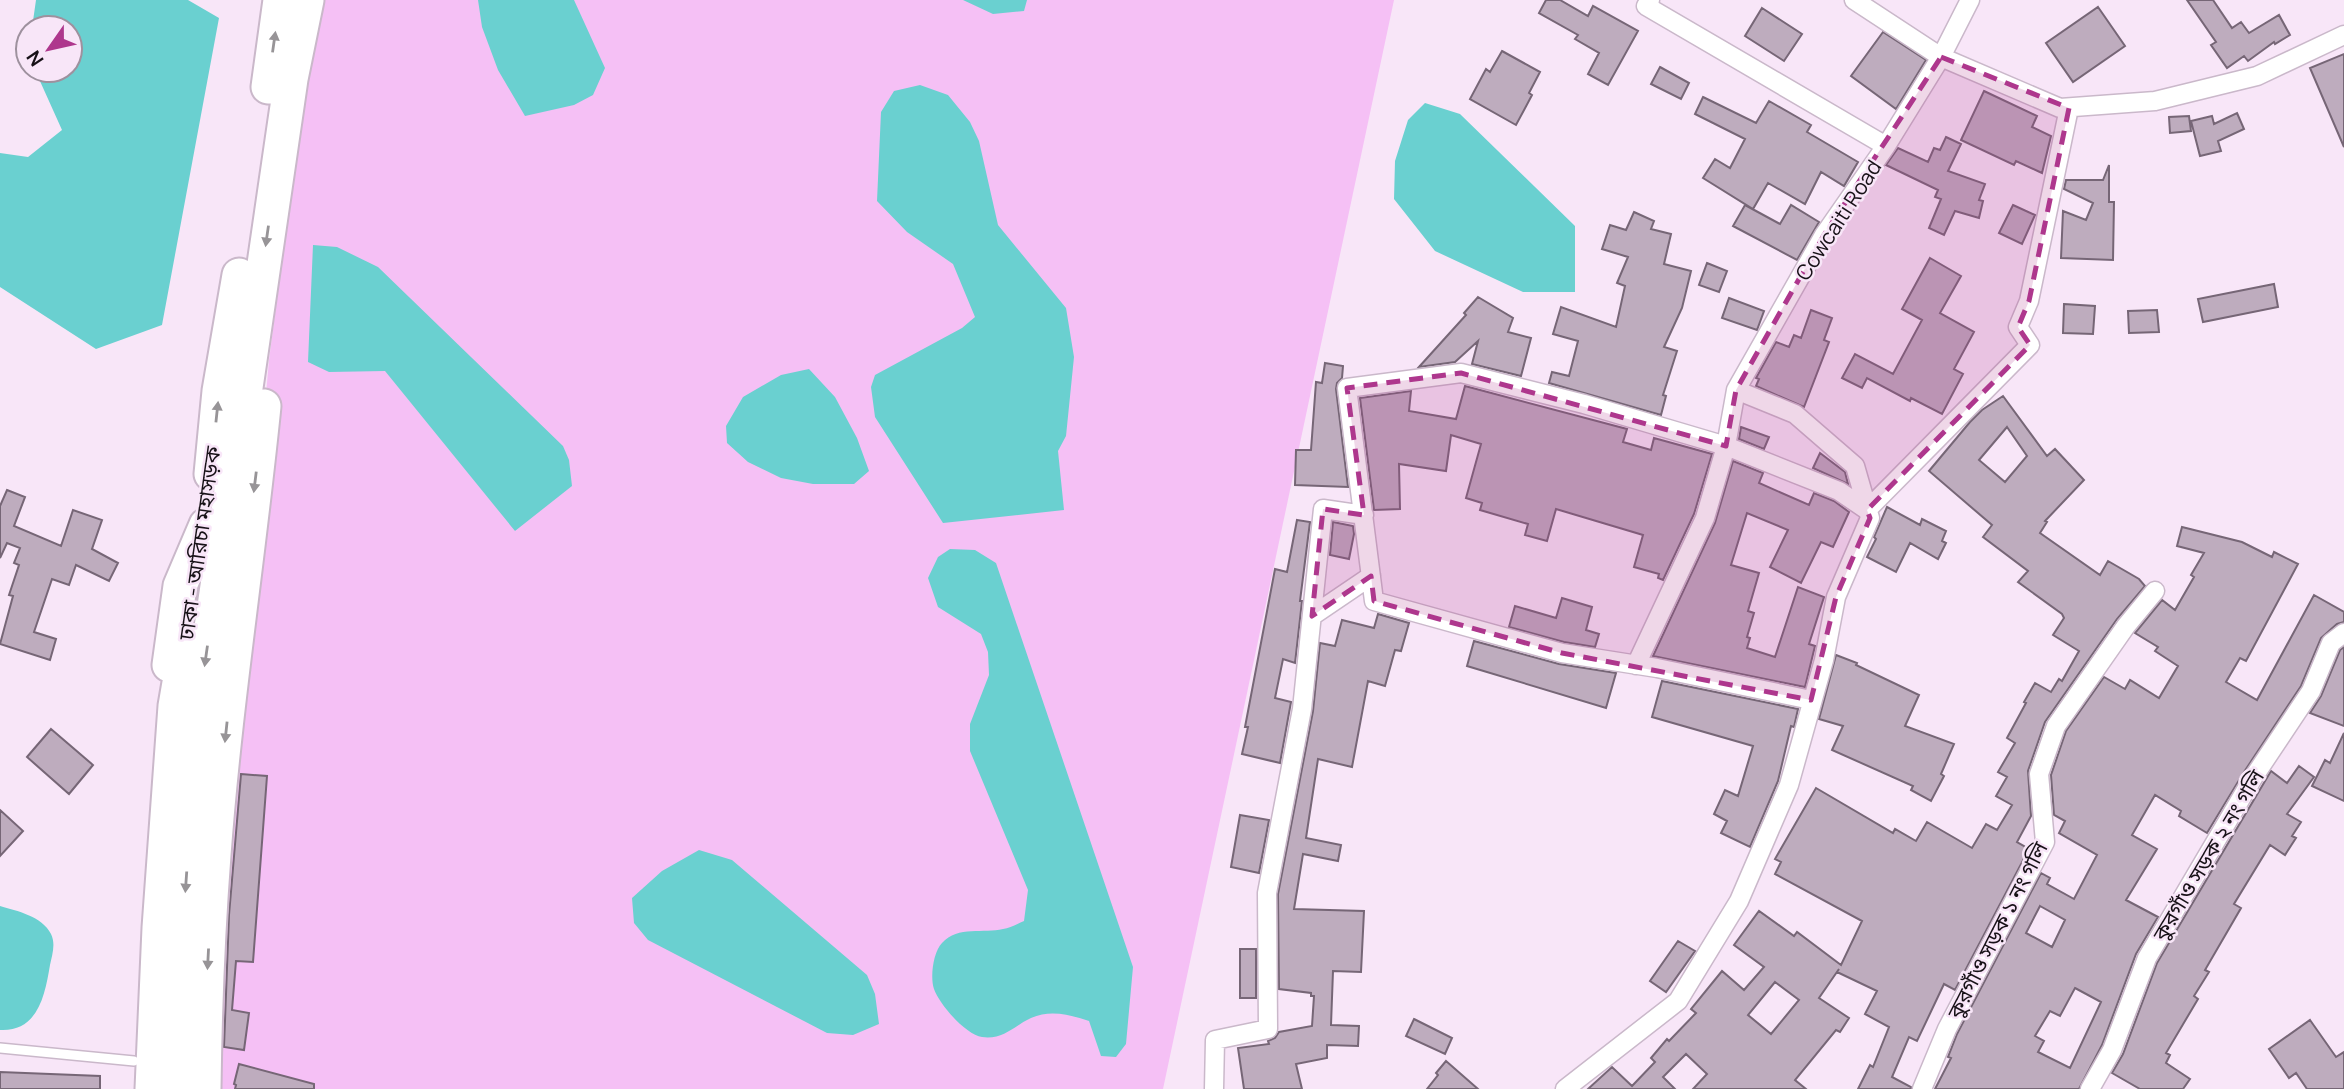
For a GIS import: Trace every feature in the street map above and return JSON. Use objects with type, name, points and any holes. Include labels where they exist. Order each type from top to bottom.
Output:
[{"type":"highway","name":"ঢাকা - আরিচা মহাসড়ক","points":[[152,1089],[159,928],[175,706],[206,525],[219,391],[264,120],[280,0]]},
{"type":"highway","points":[[178,1089],[183,922],[201,695],[291,79],[307,0]]},
{"type":"highway","points":[[204,1089],[205,1010],[214,855],[269,360],[268,333],[259,293]]},
{"type":"highway","points":[[134,1075],[144,877],[166,683],[180,586],[206,525]]},
{"type":"street","name":"Cowcaiti Road","points":[[1636,665],[1705,518],[1726,446],[1736,390],[1824,235],[1886,146],[1646,6],[1650,0]]},
{"type":"street","points":[[1854,0],[1941,57],[2060,108],[2154,101],[2257,76],[2344,36]]},
{"type":"street","points":[[1886,146],[1941,57],[1970,0]]},
{"type":"street","points":[[1867,510],[2031,345],[2018,327],[2029,301],[2069,108]]},
{"type":"street","points":[[1811,700],[1562,653],[1374,601],[1347,388],[1461,373],[1584,404],[1726,446],[1839,491],[1867,510]]},
{"type":"street","points":[[1564,1089],[1678,1001],[1739,901],[1789,785],[1824,660],[1836,597],[1870,518],[1855,466],[1795,414],[1736,390]]},
{"type":"street","points":[[1214,1089],[1215,1040],[1268,1029],[1267,892],[1302,709],[1323,509],[1364,515]]},
{"type":"street","points":[[1312,616],[1371,576]]},
{"type":"street","name":"কুরগাঁও সড়ক ১ নং গলি","points":[[1922,1089],[1947,1029],[2045,842],[2039,774],[2056,726],[2126,626],[2155,591]]},
{"type":"street","name":"কুরগাঁও সড়ক ২ নং গলি","points":[[2090,1089],[2112,1050],[2147,958],[2253,778],[2311,691],[2331,643],[2344,632]]},
{"type":"lane","points":[[0,1048],[134,1075]]},
{"type":"highlighted area","points":[[1941,57],[2069,108],[2029,301],[2018,327],[2030,345],[1867,510],[1870,518],[1836,597],[1811,700],[1562,653],[1374,601],[1371,576],[1312,616],[1323,509],[1364,515],[1347,388],[1461,373],[1726,446],[1736,390],[1824,235]]},
{"type":"shaded area","points":[[36,0],[188,0],[219,18],[162,325],[96,349],[0,287],[0,153],[28,157],[62,130],[41,84],[84,84],[84,14],[34,14]]},
{"type":"shaded area","points":[[316,0],[1394,0],[1163,1089],[206,1089],[269,360]]},
{"type":"shaded area","points":[[478,0],[574,0],[605,68],[593,95],[574,105],[525,116],[498,70],[482,27]]},
{"type":"shaded area","points":[[963,0],[1027,0],[1024,11],[993,14]]},
{"type":"shaded area","points":[[920,85],[948,95],[970,122],[979,141],[998,225],[1066,308],[1074,357],[1066,436],[1058,451],[1064,510],[943,523],[875,417],[871,387],[875,375],[962,328],[975,317],[953,264],[907,232],[877,201],[881,112],[894,91]]},
{"type":"shaded area","points":[[1425,103],[1460,114],[1575,226],[1575,292],[1523,292],[1435,251],[1394,199],[1395,161],[1408,120]]},
{"type":"shaded area","points":[[313,245],[337,247],[378,267],[563,446],[569,460],[572,486],[515,531],[385,371],[329,372],[308,362]]},
{"type":"shaded area","points":[[809,369],[835,397],[857,438],[869,471],[854,484],[813,484],[781,478],[748,462],[727,443],[726,426],[743,397],[781,375]]},
{"type":"shaded area","points":[[950,549],[975,550],[996,563],[1133,967],[1126,1044],[1116,1057],[1101,1056],[1089,1021],[1060,1014],[1038,1015],[997,1036],[976,1035],[954,1018],[941,1003],[934,989],[933,965],[936,952],[942,943],[948,937],[963,932],[1003,929],[1024,921],[1028,890],[970,751],[970,724],[989,675],[988,652],[981,634],[938,607],[928,578],[938,557]]},
{"type":"shaded area","points":[[699,850],[732,860],[867,975],[875,994],[879,1024],[853,1035],[827,1033],[648,940],[634,923],[632,898],[662,871]]},
{"type":"shaded area","points":[[0,906],[28,915],[42,923],[51,934],[53,953],[37,1010],[23,1025],[0,1030]]},
{"type":"building","points":[[1546,0],[1560,0],[1588,16],[1593,6],[1638,31],[1608,85],[1588,74],[1599,53],[1575,39],[1578,35],[1539,13]]},
{"type":"building","points":[[2187,0],[2213,0],[2232,28],[2241,22],[2249,33],[2279,15],[2290,35],[2275,44],[2274,42],[2248,61],[2244,56],[2227,68],[2211,45],[2216,42]]},
{"type":"building","points":[[2098,7],[2125,46],[2073,82],[2046,43]]},
{"type":"building","points":[[1762,8],[1802,34],[1784,61],[1745,36]]},
{"type":"building","points":[[1883,32],[1926,60],[1896,109],[1851,76]]},
{"type":"building","points":[[1502,51],[1540,72],[1529,93],[1532,95],[1516,125],[1470,99],[1486,69],[1490,72]]},
{"type":"building","points":[[2344,54],[2344,147],[2310,68]]},
{"type":"building","points":[[1660,67],[1689,83],[1681,99],[1651,84]]},
{"type":"building","points":[[1984,91],[2037,116],[2032,127],[2051,136],[2042,173],[2016,161],[2014,165],[1961,140]]},
{"type":"building","points":[[1703,97],[1756,123],[1769,101],[1811,125],[1807,132],[1858,162],[1844,186],[1821,172],[1805,204],[1768,183],[1753,209],[1703,178],[1715,159],[1730,168],[1745,139],[1695,114]]},
{"type":"building","points":[[2237,113],[2244,129],[2218,141],[2221,151],[2200,156],[2191,121],[2212,116],[2214,124]]},
{"type":"building","points":[[2189,116],[2191,131],[2170,133],[2169,117]]},
{"type":"building","points":[[1946,137],[1961,144],[1948,171],[1985,184],[1979,200],[1983,201],[1979,218],[1955,211],[1944,235],[1929,228],[1941,199],[1935,197],[1938,190],[1886,165],[1898,148],[1928,162],[1934,148],[1940,150]]},
{"type":"building","points":[[2109,165],[2109,202],[2114,202],[2113,260],[2061,258],[2063,211],[2086,220],[2093,203],[2064,189],[2066,180],[2103,180]]},
{"type":"building","points":[[1745,205],[1780,224],[1791,205],[1819,222],[1797,260],[1733,226]]},
{"type":"building","points":[[2013,205],[2035,215],[2022,244],[1999,233]]},
{"type":"building","points":[[1634,212],[1654,221],[1651,229],[1671,234],[1664,264],[1691,271],[1682,308],[1664,347],[1677,351],[1663,395],[1666,396],[1661,415],[1549,383],[1552,372],[1569,376],[1578,341],[1553,334],[1561,307],[1616,327],[1625,286],[1617,283],[1628,257],[1602,249],[1610,225],[1626,230]]},
{"type":"building","points":[[1930,258],[1961,276],[1940,313],[1974,332],[1954,369],[1963,374],[1942,414],[1911,398],[1910,401],[1867,378],[1862,388],[1842,378],[1855,354],[1893,374],[1922,320],[1902,309]]},
{"type":"building","points":[[1707,263],[1727,271],[1719,292],[1699,285]]},
{"type":"building","points":[[2274,284],[2278,307],[2203,322],[2198,299]]},
{"type":"building","points":[[1478,297],[1513,318],[1508,332],[1531,338],[1521,376],[1472,364],[1478,341],[1455,362],[1419,367],[1466,315],[1464,313]]},
{"type":"building","points":[[1729,298],[1764,311],[1757,330],[1722,318]]},
{"type":"building","points":[[2064,304],[2095,306],[2093,334],[2063,333]]},
{"type":"building","points":[[1811,310],[1832,318],[1824,340],[1829,342],[1804,407],[1756,386],[1759,379],[1756,378],[1776,342],[1789,347],[1794,335],[1801,338]]},
{"type":"building","points":[[2157,310],[2159,332],[2129,333],[2128,311]]},
{"type":"building","points":[[1325,363],[1343,366],[1342,378],[1336,389],[1348,487],[1295,485],[1296,450],[1311,450],[1316,382],[1322,383]]},
{"type":"building","points":[[1465,386],[1627,429],[1623,442],[1651,450],[1654,438],[1712,454],[1694,514],[1663,580],[1658,578],[1659,574],[1634,567],[1643,535],[1556,509],[1547,541],[1525,535],[1528,524],[1480,510],[1482,503],[1466,498],[1481,444],[1451,435],[1446,471],[1399,464],[1400,509],[1374,510],[1360,398],[1411,391],[1409,411],[1456,419]]},
{"type":"building","points":[[2003,396],[2047,456],[2055,449],[2084,480],[2045,521],[2047,522],[2040,533],[2100,575],[2108,561],[2139,579],[2145,586],[2117,619],[2045,722],[2028,771],[2031,816],[2017,842],[2029,849],[1955,990],[1944,984],[1917,1041],[1909,1037],[1892,1077],[1911,1089],[1858,1089],[1870,1065],[1873,1067],[1889,1027],[1865,1014],[1877,991],[1837,972],[1839,969],[1819,998],[1849,1018],[1840,1032],[1836,1030],[1795,1080],[1806,1089],[1693,1089],[1707,1074],[1686,1054],[1663,1077],[1675,1089],[1588,1089],[1612,1067],[1632,1086],[1655,1062],[1651,1058],[1667,1039],[1669,1041],[1696,1013],[1691,1009],[1722,971],[1744,990],[1764,967],[1734,945],[1759,911],[1794,936],[1797,932],[1841,965],[1862,921],[1775,874],[1781,862],[1775,859],[1816,788],[1893,833],[1895,829],[1916,841],[1927,822],[1972,848],[1986,824],[1997,830],[2012,805],[1996,796],[2007,777],[1998,772],[2015,743],[2007,738],[2035,683],[2051,692],[2059,679],[2062,681],[2079,651],[2053,635],[2064,618],[2062,614],[2018,582],[2028,571],[1983,537],[1992,525],[1929,471],[1982,410]],"holes":[[[2007,427],[2027,456],[2005,482],[1979,460]],[[1775,982],[1799,1000],[1771,1034],[1748,1015]]]},
{"type":"building","points":[[1741,427],[1769,437],[1764,449],[1739,439]]},
{"type":"building","points":[[1820,453],[1845,472],[1848,484],[1813,468]]},
{"type":"building","points":[[1733,461],[1763,473],[1759,483],[1809,505],[1814,493],[1834,501],[1849,512],[1833,547],[1821,542],[1801,583],[1770,567],[1788,530],[1747,513],[1731,565],[1759,573],[1748,611],[1754,613],[1747,637],[1750,638],[1747,648],[1775,657],[1798,587],[1824,597],[1809,644],[1815,646],[1805,687],[1653,656],[1715,523]]},
{"type":"building","points":[[7,490],[25,497],[14,526],[61,546],[73,510],[102,520],[92,549],[118,563],[109,581],[76,565],[69,585],[52,579],[34,632],[56,639],[50,660],[0,644],[13,596],[9,595],[19,565],[14,563],[20,548],[7,543],[0,558],[0,506]]},
{"type":"building","points":[[1887,507],[1920,525],[1922,519],[1946,531],[1942,541],[1946,543],[1938,559],[1910,543],[1896,572],[1867,557]]},
{"type":"building","points":[[1297,520],[1310,522],[1295,663],[1283,659],[1275,698],[1291,702],[1280,763],[1242,754],[1275,569],[1287,572]]},
{"type":"building","points":[[1333,522],[1353,526],[1349,559],[1330,555]]},
{"type":"building","points":[[2182,527],[2242,542],[2272,557],[2274,552],[2298,564],[2246,661],[2240,658],[2226,682],[2257,700],[2314,595],[2344,612],[2344,622],[2337,624],[2321,638],[2301,686],[2207,833],[2179,816],[2181,811],[2155,795],[2132,835],[2157,849],[2126,900],[2158,917],[2136,954],[2102,1045],[2079,1089],[1935,1089],[1951,1058],[1948,1057],[1957,1034],[2041,873],[2050,878],[2047,884],[2074,899],[2097,855],[2059,833],[2065,821],[2054,815],[2051,775],[2066,731],[2104,677],[2125,689],[2130,680],[2159,698],[2178,666],[2155,651],[2158,647],[2135,633],[2162,600],[2175,610],[2194,577],[2191,575],[2204,553],[2177,546]],"holes":[[[2040,906],[2065,920],[2052,947],[2026,933]],[[2075,988],[2101,1002],[2070,1068],[2038,1052],[2044,1041],[2035,1036],[2050,1011],[2060,1016]]]},
{"type":"building","points":[[1562,598],[1592,607],[1586,630],[1599,634],[1595,647],[1564,642],[1509,627],[1515,606],[1556,618]]},
{"type":"building","points":[[1378,614],[1409,623],[1401,651],[1395,650],[1385,686],[1368,681],[1352,767],[1318,759],[1306,838],[1341,845],[1338,861],[1303,854],[1294,909],[1364,911],[1361,972],[1333,971],[1331,1025],[1359,1026],[1358,1046],[1327,1045],[1327,1058],[1296,1064],[1302,1089],[1244,1089],[1238,1048],[1269,1044],[1268,1041],[1275,1038],[1279,1032],[1312,1026],[1314,996],[1311,996],[1311,993],[1279,989],[1278,894],[1313,711],[1320,643],[1335,646],[1342,620],[1374,628]]},
{"type":"building","points":[[1474,641],[1559,664],[1616,673],[1606,708],[1467,666]]},
{"type":"building","points":[[2344,647],[2344,726],[2310,713],[2321,696],[2340,650]]},
{"type":"building","points":[[1836,655],[1919,695],[1905,726],[1954,744],[1941,774],[1944,776],[1931,801],[1911,790],[1913,786],[1832,750],[1843,726],[1819,719]]},
{"type":"building","points":[[1662,681],[1798,709],[1794,727],[1791,726],[1778,781],[1750,847],[1721,833],[1727,821],[1714,814],[1725,790],[1738,796],[1753,746],[1652,717]]},
{"type":"building","points":[[51,729],[93,765],[69,794],[27,757]]},
{"type":"building","points":[[2344,733],[2344,801],[2312,786],[2325,760],[2330,763]]},
{"type":"building","points":[[2299,766],[2314,777],[2287,814],[2301,822],[2292,836],[2296,838],[2285,855],[2270,845],[2234,904],[2241,908],[2205,970],[2209,972],[2194,996],[2198,999],[2166,1053],[2170,1055],[2166,1063],[2190,1079],[2183,1089],[2140,1089],[2112,1073],[2123,1054],[2157,963],[2271,771],[2287,783]]},
{"type":"building","points":[[241,774],[267,776],[253,962],[236,961],[232,1010],[249,1013],[244,1050],[224,1047],[229,915]]},
{"type":"building","points":[[0,810],[23,831],[0,856]]},
{"type":"building","points":[[1240,815],[1269,820],[1259,873],[1231,867]]},
{"type":"building","points":[[1678,941],[1695,951],[1666,992],[1650,981]]},
{"type":"building","points":[[1240,949],[1256,949],[1256,998],[1240,998]]},
{"type":"building","points":[[1414,1019],[1452,1038],[1445,1054],[1406,1036]]},
{"type":"building","points":[[2310,1020],[2336,1057],[2344,1052],[2344,1089],[2307,1089],[2296,1073],[2289,1078],[2269,1049]]},
{"type":"building","points":[[1446,1061],[1478,1089],[1427,1089]]},
{"type":"building","points":[[239,1064],[314,1084],[314,1089],[235,1089]]},
{"type":"building","points":[[0,1072],[100,1076],[100,1089],[0,1089]]}]
